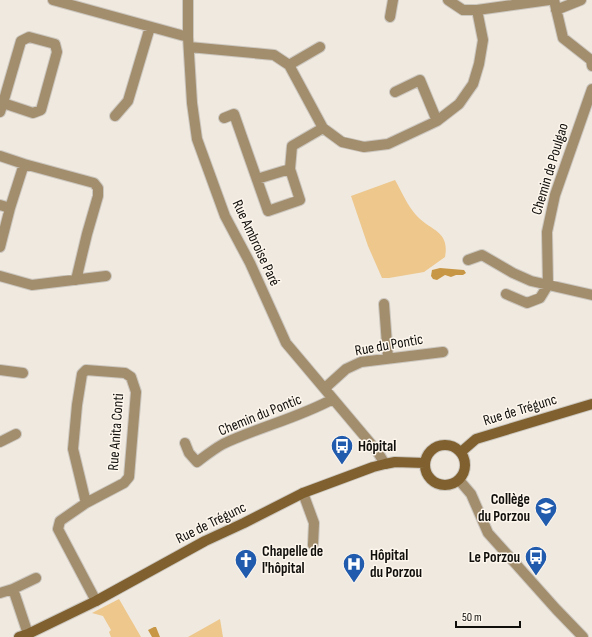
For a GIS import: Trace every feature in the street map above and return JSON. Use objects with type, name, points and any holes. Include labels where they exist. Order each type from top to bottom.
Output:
[{"type":"main road","name":"Rue de Trégunc","points":[[461,452],[476,439],[592,404]]},
{"type":"main road","points":[[450,445],[461,452],[465,458],[466,465],[465,472],[459,480],[450,485],[443,485],[430,479],[425,463],[428,454],[432,450],[437,446],[450,445]]},
{"type":"main road","name":"Rue de Trégunc","points":[[23,636],[96,601],[205,541],[303,493],[385,464],[395,462],[425,463]]},
{"type":"street","points":[[52,0],[67,2],[150,27],[189,42],[274,55],[289,65],[323,128],[342,142],[364,147],[394,142],[437,121],[459,104],[473,84],[479,64],[483,40],[477,10]]},
{"type":"street","name":"Rue Ambroise Paré","points":[[188,0],[192,103],[197,139],[225,216],[250,263],[286,343],[377,451],[385,464]]},
{"type":"street","points":[[390,17],[393,0]]},
{"type":"street","points":[[448,0],[463,10],[477,10],[549,0]]},
{"type":"street","points":[[581,0],[555,5],[564,38],[591,60],[592,66]]},
{"type":"street","points":[[116,116],[128,101],[150,27]]},
{"type":"street","points":[[29,37],[55,44],[58,52],[41,110],[33,113],[1,108],[21,41],[29,37]]},
{"type":"street","points":[[289,65],[320,47]]},
{"type":"street","points":[[395,92],[420,80],[437,121]]},
{"type":"street","name":"Chemin de Poulgao","points":[[548,284],[547,232],[555,195],[592,89]]},
{"type":"street","points":[[224,118],[234,114],[268,211],[300,200],[290,169],[292,146],[323,128]]},
{"type":"street","points":[[0,156],[94,183],[98,188],[98,196],[76,280]]},
{"type":"street","points":[[0,247],[10,208],[24,164]]},
{"type":"street","points":[[257,179],[290,169]]},
{"type":"street","points":[[0,205],[10,208]]},
{"type":"street","points":[[468,260],[482,255],[513,273],[531,281],[592,295]]},
{"type":"street","points":[[0,276],[32,285],[106,276]]},
{"type":"street","points":[[506,294],[527,303],[540,298],[548,284]]},
{"type":"street","points":[[384,304],[388,358]]},
{"type":"street","name":"Rue du Pontic","points":[[324,388],[346,369],[361,362],[443,352]]},
{"type":"street","points":[[0,370],[23,373]]},
{"type":"street","name":"Rue Anita Conti","points":[[86,503],[73,449],[77,405],[82,374],[86,370],[125,373],[131,377],[136,392],[129,477],[124,483],[86,503],[60,521],[58,529],[96,601]]},
{"type":"street","name":"Chemin du Pontic","points":[[185,443],[189,453],[197,462],[221,445],[314,410],[333,399]]},
{"type":"street","points":[[0,442],[16,434]]},
{"type":"street","points":[[459,480],[472,494],[488,533],[583,637]]},
{"type":"street","points":[[303,493],[314,523],[313,545]]},
{"type":"street","points":[[0,593],[13,589],[36,578]]},
{"type":"street","points":[[13,589],[23,636]]},
{"type":"shaded area","points":[[395,180],[407,203],[416,215],[442,236],[445,241],[446,248],[445,257],[424,272],[382,278],[368,246],[351,196]]},
{"type":"shaded area","points":[[440,268],[464,270],[466,273],[451,277],[445,275],[437,280],[433,279],[431,276],[432,270]]},
{"type":"shaded area","points":[[119,599],[141,637],[111,637],[109,632],[111,630],[103,616],[92,613]]},
{"type":"shaded area","points":[[220,619],[223,637],[188,637]]},
{"type":"shaded area","points":[[156,627],[160,637],[152,637],[148,630]]},
{"type":"place","name":"Hôpital","points":[[342,466]]},
{"type":"place","name":"Collège du Porzou","points":[[546,528]]},
{"type":"place","name":"Le Porzou","points":[[536,576]]},
{"type":"place","name":"Chapelle de l'hôpital","points":[[246,580]]},
{"type":"place","name":"Hôpital du Porzou","points":[[354,584]]}]
